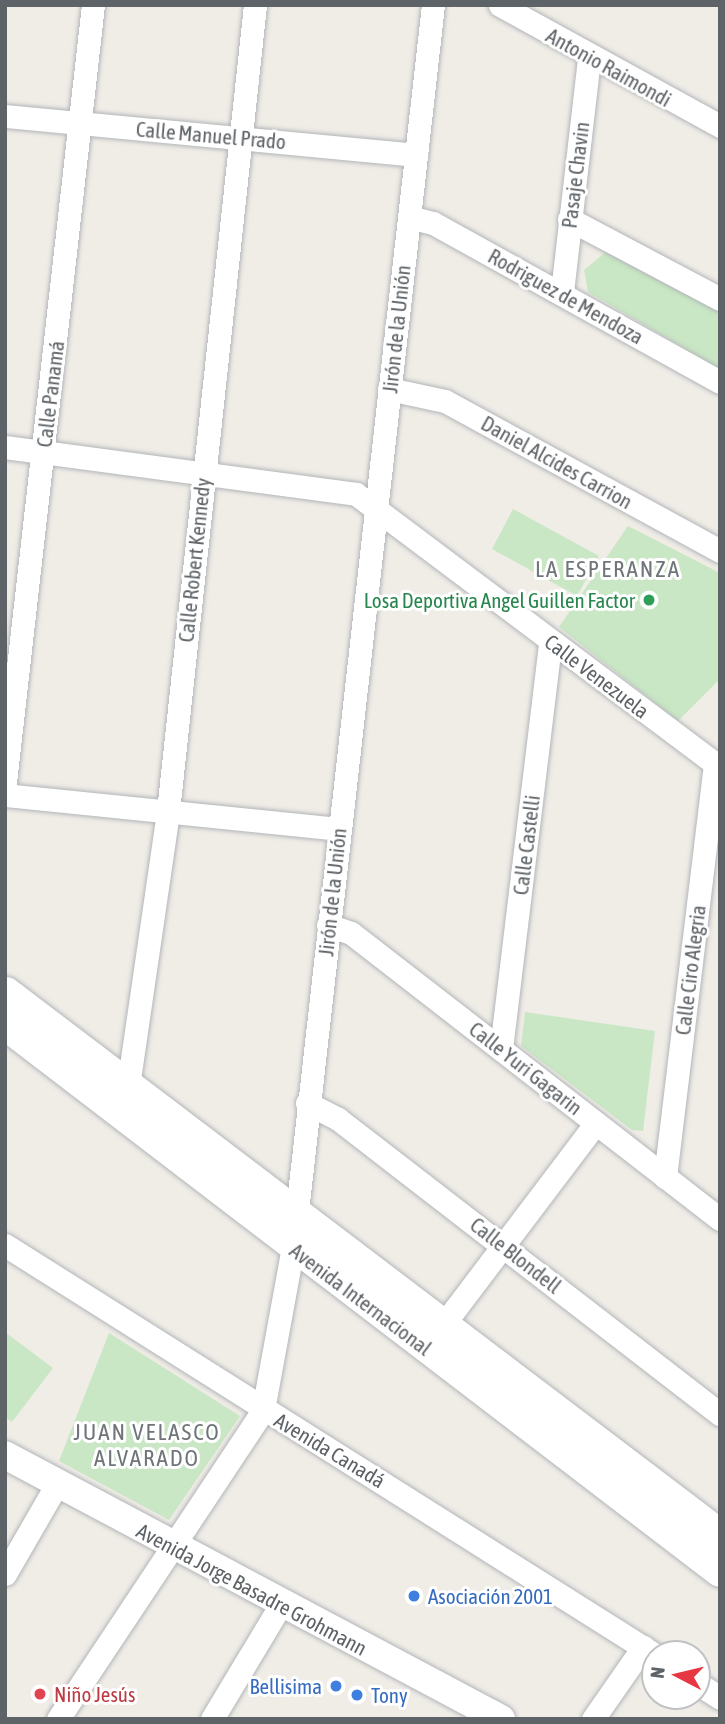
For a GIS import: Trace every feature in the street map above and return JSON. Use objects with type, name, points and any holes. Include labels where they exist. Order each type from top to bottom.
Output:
[{"type":"main road","name":"Avenida Internacional","points":[[5,993],[293,1248],[435,1337],[720,1536]]},
{"type":"main road","name":"Avenida Internacional","points":[[5,1023],[295,1213],[435,1337],[720,1570]]},
{"type":"street","name":"Calle Panamá","points":[[5,782],[93,5]]},
{"type":"street","name":"Calle Robert Kennedy","points":[[126,1100],[168,811],[255,5]]},
{"type":"street","name":"Jirón de la Unión","points":[[58,1719],[263,1410],[293,1248],[307,1103],[433,5]]},
{"type":"street","name":"Antonio Raimondi","points":[[500,5],[589,57],[720,126]]},
{"type":"street","name":"Pasaje Chavin","points":[[562,292],[589,57]]},
{"type":"street","name":"Calle Manuel Prado","points":[[5,116],[81,125],[241,136],[416,155]]},
{"type":"street","name":"Rodriguez de Mendoza","points":[[409,217],[433,223],[562,292],[720,382]]},
{"type":"street","points":[[569,219],[720,299]]},
{"type":"street","name":"Daniel Alcides Carrion","points":[[390,389],[445,401],[720,551]]},
{"type":"street","name":"Calle Venezuela","points":[[5,447],[356,494],[376,506],[550,642],[717,765]]},
{"type":"street","name":"Calle Castelli","points":[[501,1049],[550,642]]},
{"type":"street","name":"Calle Ciro Alegria","points":[[665,1177],[717,765]]},
{"type":"street","points":[[5,794],[339,829]]},
{"type":"street","name":"Calle Yuri Gagarin","points":[[328,925],[351,933],[720,1219]]},
{"type":"street","name":"Calle Blondell","points":[[307,1103],[338,1119],[720,1414]]},
{"type":"street","points":[[435,1337],[596,1123]]},
{"type":"street","name":"Avenida Canadá","points":[[5,1245],[641,1646]]},
{"type":"street","name":"Avenida Jorge Basadre Grohmann","points":[[5,1455],[172,1548],[501,1719]]},
{"type":"street","points":[[5,1574],[57,1484]]},
{"type":"street","points":[[212,1719],[281,1604]]},
{"type":"street","points":[[593,1719],[641,1661]]},
{"type":"green space","points":[[607,251],[720,309],[720,369],[588,292],[584,270]]},
{"type":"green space","points":[[513,509],[599,556],[577,596],[492,549]]},
{"type":"green space","name":"Losa Deportiva Angel Guillen Factor","points":[[628,526],[720,573],[720,679],[678,721],[559,627]]},
{"type":"green space","points":[[525,1012],[655,1031],[643,1131],[632,1130],[521,1046]]},
{"type":"green space","points":[[5,1332],[53,1368],[12,1422],[5,1417]]},
{"type":"green space","points":[[109,1333],[240,1416],[169,1520],[59,1461]]},
{"type":"place","name":"Losa Deportiva Angel Guillen Factor","points":[[649,600]]},
{"type":"place","name":"Asociación 2001","points":[[414,1596]]},
{"type":"place","name":"Bellisima","points":[[336,1686]]},
{"type":"place","name":"Niño Jesús","points":[[40,1694]]},
{"type":"place","name":"Tony","points":[[357,1695]]},
{"type":"district","name":"LA ESPERANZA","points":[[608,569]]},
{"type":"district","name":"JUAN VELASCO ALVARADO","points":[[147,1445]]}]
